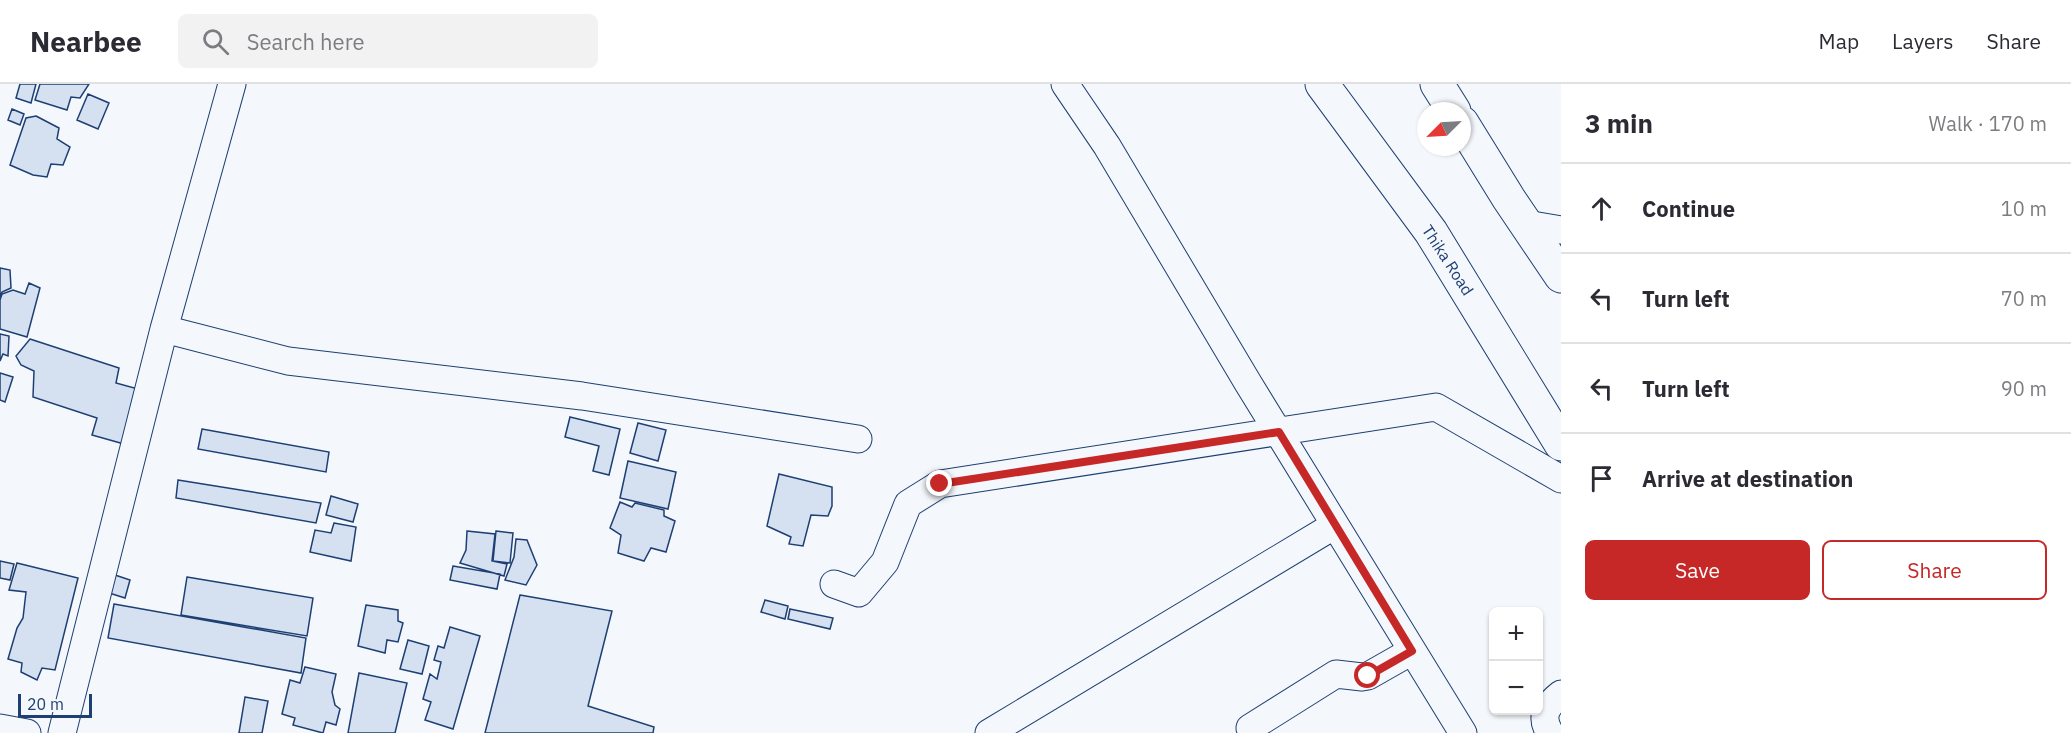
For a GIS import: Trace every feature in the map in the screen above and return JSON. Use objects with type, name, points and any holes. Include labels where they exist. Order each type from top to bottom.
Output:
[{"type":"highway","name":"Thika Road","points":[[1322,84],[1431,232],[1561,444]]},
{"type":"highway","points":[[1437,84],[1448,102]]},
{"type":"highway","points":[[1471,137],[1561,276]]},
{"type":"street","points":[[62,733],[164,329],[232,84]]},
{"type":"street","points":[[1065,84],[1107,146],[1462,733]]},
{"type":"street","points":[[1526,224],[1561,230]]},
{"type":"street","points":[[164,329],[288,361],[582,396],[858,439]]},
{"type":"street","points":[[834,584],[859,593],[885,562],[908,504],[940,484],[1436,407],[1561,478]]},
{"type":"street","points":[[990,733],[1335,525]]},
{"type":"street","points":[[1250,728],[1336,674],[1368,676],[1412,651]]},
{"type":"street","points":[[1550,733],[1545,726],[1544,714],[1550,703],[1561,694]]},
{"type":"street","points":[[0,728],[27,733]]},
{"type":"building","points":[[20,84],[36,84],[31,103],[16,98]]},
{"type":"building","points":[[40,84],[89,84],[80,98],[71,97],[67,110],[35,100]]},
{"type":"building","points":[[88,94],[109,103],[98,129],[77,120]]},
{"type":"building","points":[[12,109],[24,114],[20,125],[8,120]]},
{"type":"building","points":[[36,116],[59,128],[57,139],[70,147],[63,165],[51,164],[47,177],[33,175],[10,165],[26,118]]},
{"type":"building","points":[[0,268],[10,270],[11,288],[2,292],[0,297]]},
{"type":"building","points":[[29,283],[40,288],[27,337],[0,329],[2,294],[13,290],[25,294]]},
{"type":"building","points":[[0,334],[9,336],[8,356],[3,354],[0,361]]},
{"type":"building","points":[[30,339],[119,368],[116,383],[138,389],[124,444],[92,435],[97,418],[33,397],[34,371],[21,365],[16,356]]},
{"type":"building","points":[[0,373],[13,377],[5,402],[0,400]]},
{"type":"building","points":[[570,417],[620,429],[609,475],[593,471],[599,446],[565,437]]},
{"type":"building","points":[[638,423],[666,430],[658,461],[630,453]]},
{"type":"building","points":[[202,429],[329,452],[326,472],[198,449]]},
{"type":"building","points":[[628,461],[676,472],[668,509],[620,498]]},
{"type":"building","points":[[779,474],[832,487],[832,506],[828,516],[811,515],[803,546],[789,544],[791,537],[767,526]]},
{"type":"building","points":[[178,480],[321,503],[316,523],[176,498]]},
{"type":"building","points":[[331,496],[358,504],[353,522],[326,515]]},
{"type":"building","points":[[620,502],[632,507],[635,503],[664,510],[664,516],[675,521],[666,552],[651,548],[644,561],[618,553],[621,535],[610,528]]},
{"type":"building","points":[[334,523],[356,527],[351,561],[310,552],[315,530],[331,533]]},
{"type":"building","points":[[467,531],[495,534],[492,561],[507,564],[504,576],[460,563],[466,550]]},
{"type":"building","points":[[496,531],[513,533],[510,563],[493,561]]},
{"type":"building","points":[[516,539],[527,540],[537,565],[526,585],[505,580],[514,557]]},
{"type":"building","points":[[0,561],[14,564],[10,580],[0,578]]},
{"type":"building","points":[[17,563],[78,578],[55,670],[42,668],[37,680],[21,672],[22,663],[8,659],[17,628],[23,618],[26,592],[9,590]]},
{"type":"building","points":[[453,566],[500,574],[497,589],[450,580]]},
{"type":"building","points":[[112,574],[130,580],[125,598],[106,592]]},
{"type":"building","points":[[187,577],[313,598],[307,636],[181,615]]},
{"type":"building","points":[[520,595],[612,611],[588,706],[654,727],[653,733],[485,733]]},
{"type":"building","points":[[765,600],[788,606],[785,619],[761,612]]},
{"type":"building","points":[[114,604],[306,638],[301,673],[108,638]]},
{"type":"building","points":[[366,605],[398,610],[398,621],[403,623],[398,642],[387,640],[385,653],[358,646]]},
{"type":"building","points":[[790,609],[833,618],[830,629],[788,619]]},
{"type":"building","points":[[450,627],[480,636],[453,729],[425,720],[431,702],[423,699],[430,674],[437,679],[441,662],[434,660],[438,646],[444,648]]},
{"type":"building","points":[[408,640],[429,646],[422,674],[400,669]]},
{"type":"building","points":[[305,667],[336,674],[332,692],[335,705],[340,709],[336,725],[326,722],[323,733],[293,725],[295,718],[282,714],[290,680],[300,683]]},
{"type":"building","points":[[359,673],[407,683],[395,733],[348,733]]},
{"type":"building","points":[[245,697],[268,701],[262,733],[239,733]]},
{"type":"route","points":[[940,484],[1279,432],[1412,651],[1368,676]]}]
